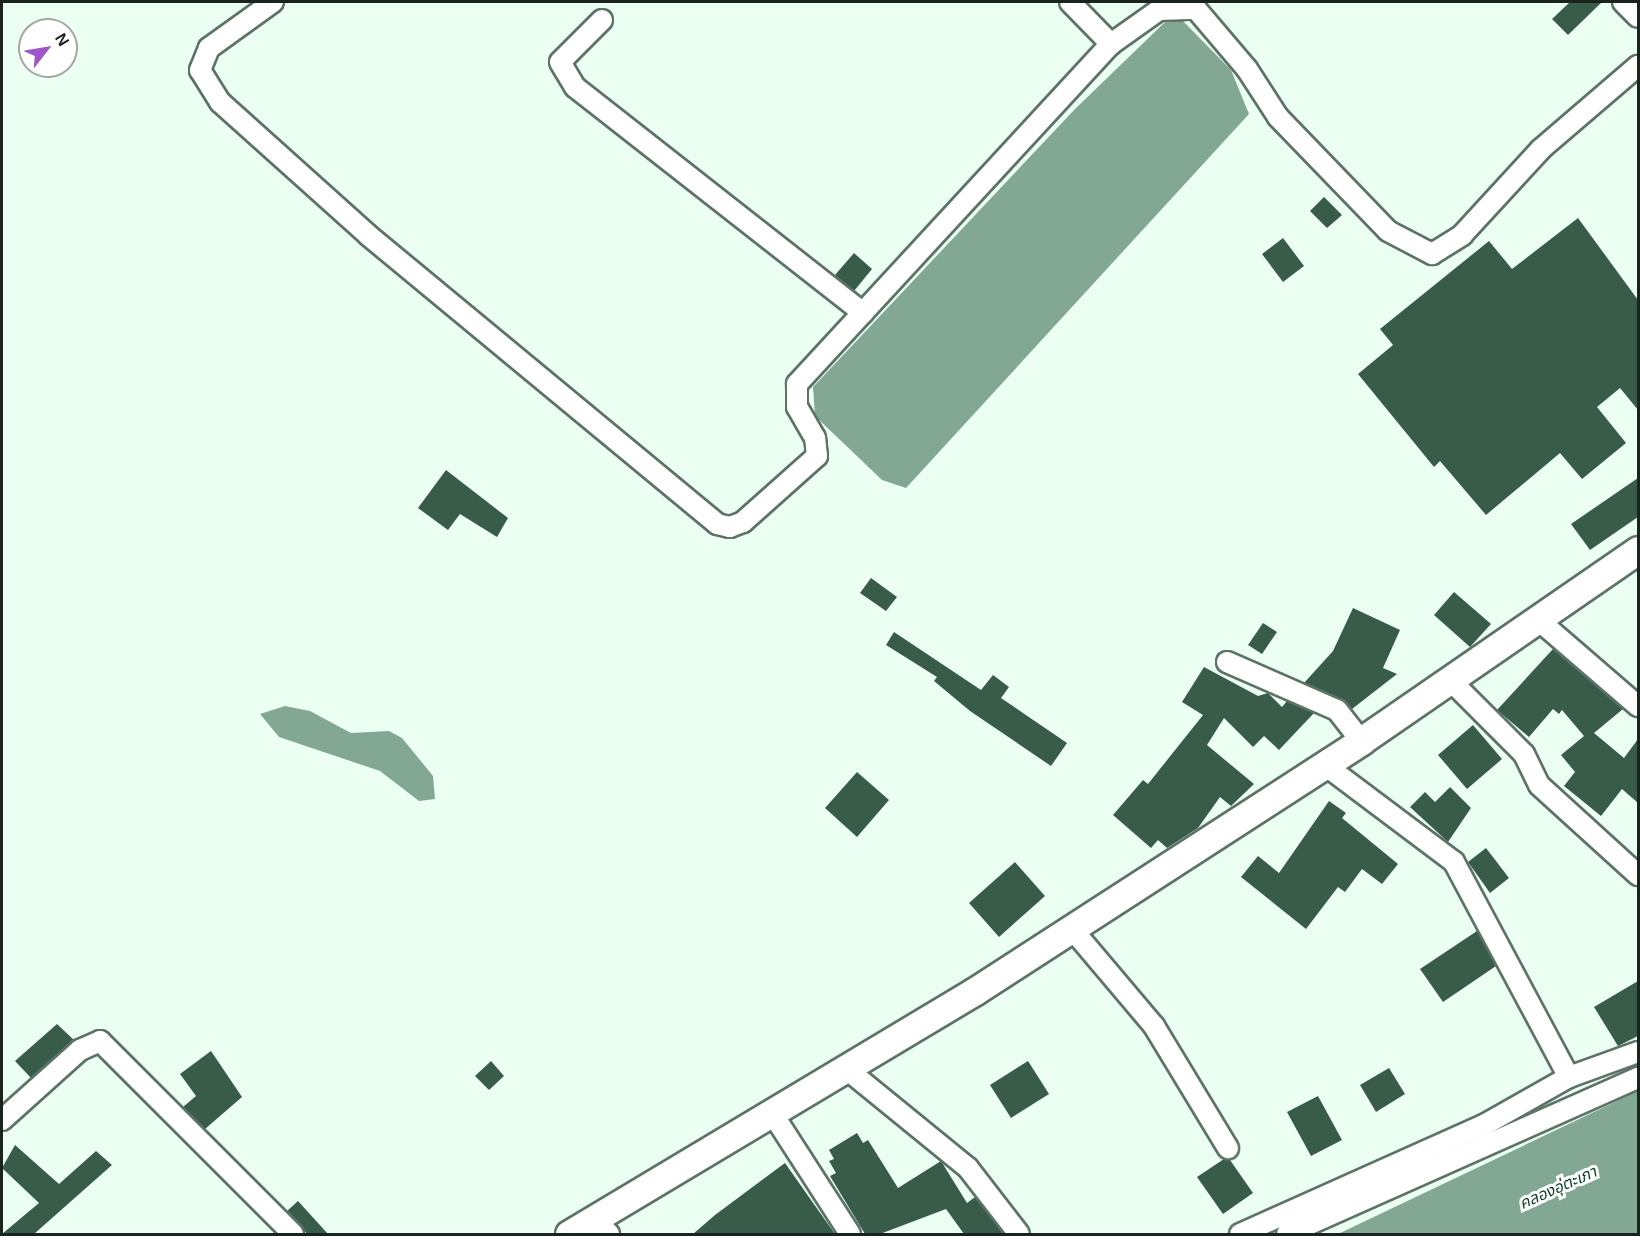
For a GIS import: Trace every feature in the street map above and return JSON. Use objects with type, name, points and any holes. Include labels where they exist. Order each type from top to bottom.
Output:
[{"type":"street","points":[[273,2],[209,48],[200,70],[220,102],[368,235],[717,524],[743,522],[817,456],[815,438],[797,407],[797,384],[1111,44],[1159,10],[1196,9],[1247,69],[1278,117],[1388,231],[1432,254],[1462,235],[1541,149],[1638,66]]},
{"type":"street","points":[[1070,2],[1111,44]]},
{"type":"street","points":[[602,20],[560,62],[575,87],[863,313]]},
{"type":"street","points":[[569,1234],[602,1227],[1072,929],[1361,741],[1536,618],[1638,550]]},
{"type":"street","points":[[1536,618],[1638,706]]},
{"type":"street","points":[[1227,662],[1337,710],[1361,741]]},
{"type":"street","points":[[1449,679],[1524,754],[1539,785],[1638,875]]},
{"type":"street","points":[[1325,765],[1454,862],[1569,1077]]},
{"type":"street","points":[[1072,929],[1154,1026],[1228,1148]]},
{"type":"street","points":[[2,1120],[80,1050],[100,1041],[293,1234]]},
{"type":"street","points":[[1240,1234],[1484,1125],[1569,1077],[1638,1052]]},
{"type":"street","points":[[849,1071],[968,1168],[1019,1234]]},
{"type":"street","points":[[1287,1234],[1638,1078]]},
{"type":"street","points":[[774,1116],[850,1234]]},
{"type":"water","points":[[1181,19],[1231,70],[1249,114],[906,488],[882,480],[815,416],[813,387],[1075,109],[1165,22]]},
{"type":"water","points":[[285,706],[310,711],[351,733],[389,731],[402,738],[433,776],[435,799],[419,801],[380,771],[279,737],[260,714]]},
{"type":"water","name":"คลองอุ่ตะเภา","points":[[1638,1091],[1638,1234],[1338,1234]]},
{"type":"building","points":[[1570,2],[1602,2],[1568,35],[1552,19]]},
{"type":"building","points":[[1324,197],[1342,215],[1327,228],[1310,211]]},
{"type":"building","points":[[1578,218],[1638,300],[1638,410],[1620,388],[1597,407],[1626,443],[1582,479],[1560,453],[1486,515],[1440,461],[1434,467],[1358,374],[1393,345],[1380,329],[1489,241],[1512,269]]},
{"type":"building","points":[[1283,238],[1304,266],[1283,282],[1262,254]]},
{"type":"building","points":[[854,253],[872,269],[854,291],[835,275]]},
{"type":"building","points":[[446,470],[508,518],[497,537],[460,514],[448,530],[418,508]]},
{"type":"building","points":[[1638,478],[1638,517],[1590,550],[1571,524]]},
{"type":"building","points":[[871,578],[897,597],[886,611],[860,593]]},
{"type":"building","points":[[1454,592],[1491,624],[1470,647],[1434,615]]},
{"type":"building","points":[[1353,608],[1400,630],[1383,668],[1397,674],[1352,709],[1342,699],[1304,683],[1333,651]]},
{"type":"building","points":[[1263,623],[1277,632],[1262,654],[1248,645]]},
{"type":"building","points":[[894,632],[981,690],[993,675],[1009,687],[1001,698],[1067,743],[1051,766],[970,711],[934,681],[937,677],[886,645]]},
{"type":"building","points":[[1553,649],[1623,709],[1594,733],[1624,758],[1638,739],[1638,803],[1622,789],[1601,816],[1564,786],[1575,772],[1561,755],[1584,736],[1562,710],[1559,714],[1553,709],[1529,737],[1497,710]]},
{"type":"building","points":[[1204,667],[1258,696],[1268,693],[1282,707],[1287,701],[1314,713],[1279,750],[1264,736],[1253,747],[1224,718],[1207,745],[1254,784],[1231,806],[1220,797],[1198,828],[1167,848],[1158,840],[1151,848],[1113,815],[1143,780],[1148,784],[1203,715],[1182,702]]},
{"type":"building","points":[[1473,725],[1502,759],[1467,789],[1438,755]]},
{"type":"building","points":[[857,772],[889,800],[857,837],[825,808]]},
{"type":"building","points":[[1450,787],[1471,808],[1448,842],[1410,807],[1425,792],[1435,802]]},
{"type":"building","points":[[1329,801],[1346,813],[1342,818],[1398,864],[1382,884],[1362,869],[1345,892],[1338,887],[1306,929],[1241,877],[1258,856],[1279,873]]},
{"type":"building","points":[[1486,848],[1509,878],[1490,893],[1468,862]]},
{"type":"building","points":[[1015,862],[1045,896],[999,937],[969,903]]},
{"type":"building","points":[[1477,931],[1496,966],[1443,1002],[1420,969]]},
{"type":"building","points":[[1638,981],[1638,1036],[1618,1046],[1594,1007]]},
{"type":"building","points":[[57,1024],[74,1040],[31,1078],[15,1061]]},
{"type":"building","points":[[211,1051],[242,1097],[205,1129],[183,1107],[196,1096],[180,1074]]},
{"type":"building","points":[[491,1061],[504,1076],[489,1090],[475,1076]]},
{"type":"building","points":[[1028,1061],[1049,1094],[1011,1118],[990,1085]]},
{"type":"building","points":[[1389,1068],[1405,1094],[1376,1112],[1360,1085]]},
{"type":"building","points":[[1318,1096],[1342,1140],[1311,1156],[1287,1112]]},
{"type":"building","points":[[857,1133],[863,1143],[868,1140],[898,1188],[941,1161],[967,1203],[975,1197],[1004,1234],[964,1234],[946,1209],[880,1234],[865,1234],[830,1176],[836,1173],[829,1161],[834,1159],[829,1150]]},
{"type":"building","points":[[15,1145],[59,1184],[96,1151],[112,1165],[34,1234],[2,1234],[39,1203],[2,1168]]},
{"type":"building","points":[[1224,1159],[1230,1160],[1253,1193],[1223,1214],[1197,1177]]},
{"type":"building","points":[[785,1163],[835,1234],[693,1234],[715,1215]]},
{"type":"building","points":[[298,1201],[328,1234],[307,1234],[287,1211]]}]
